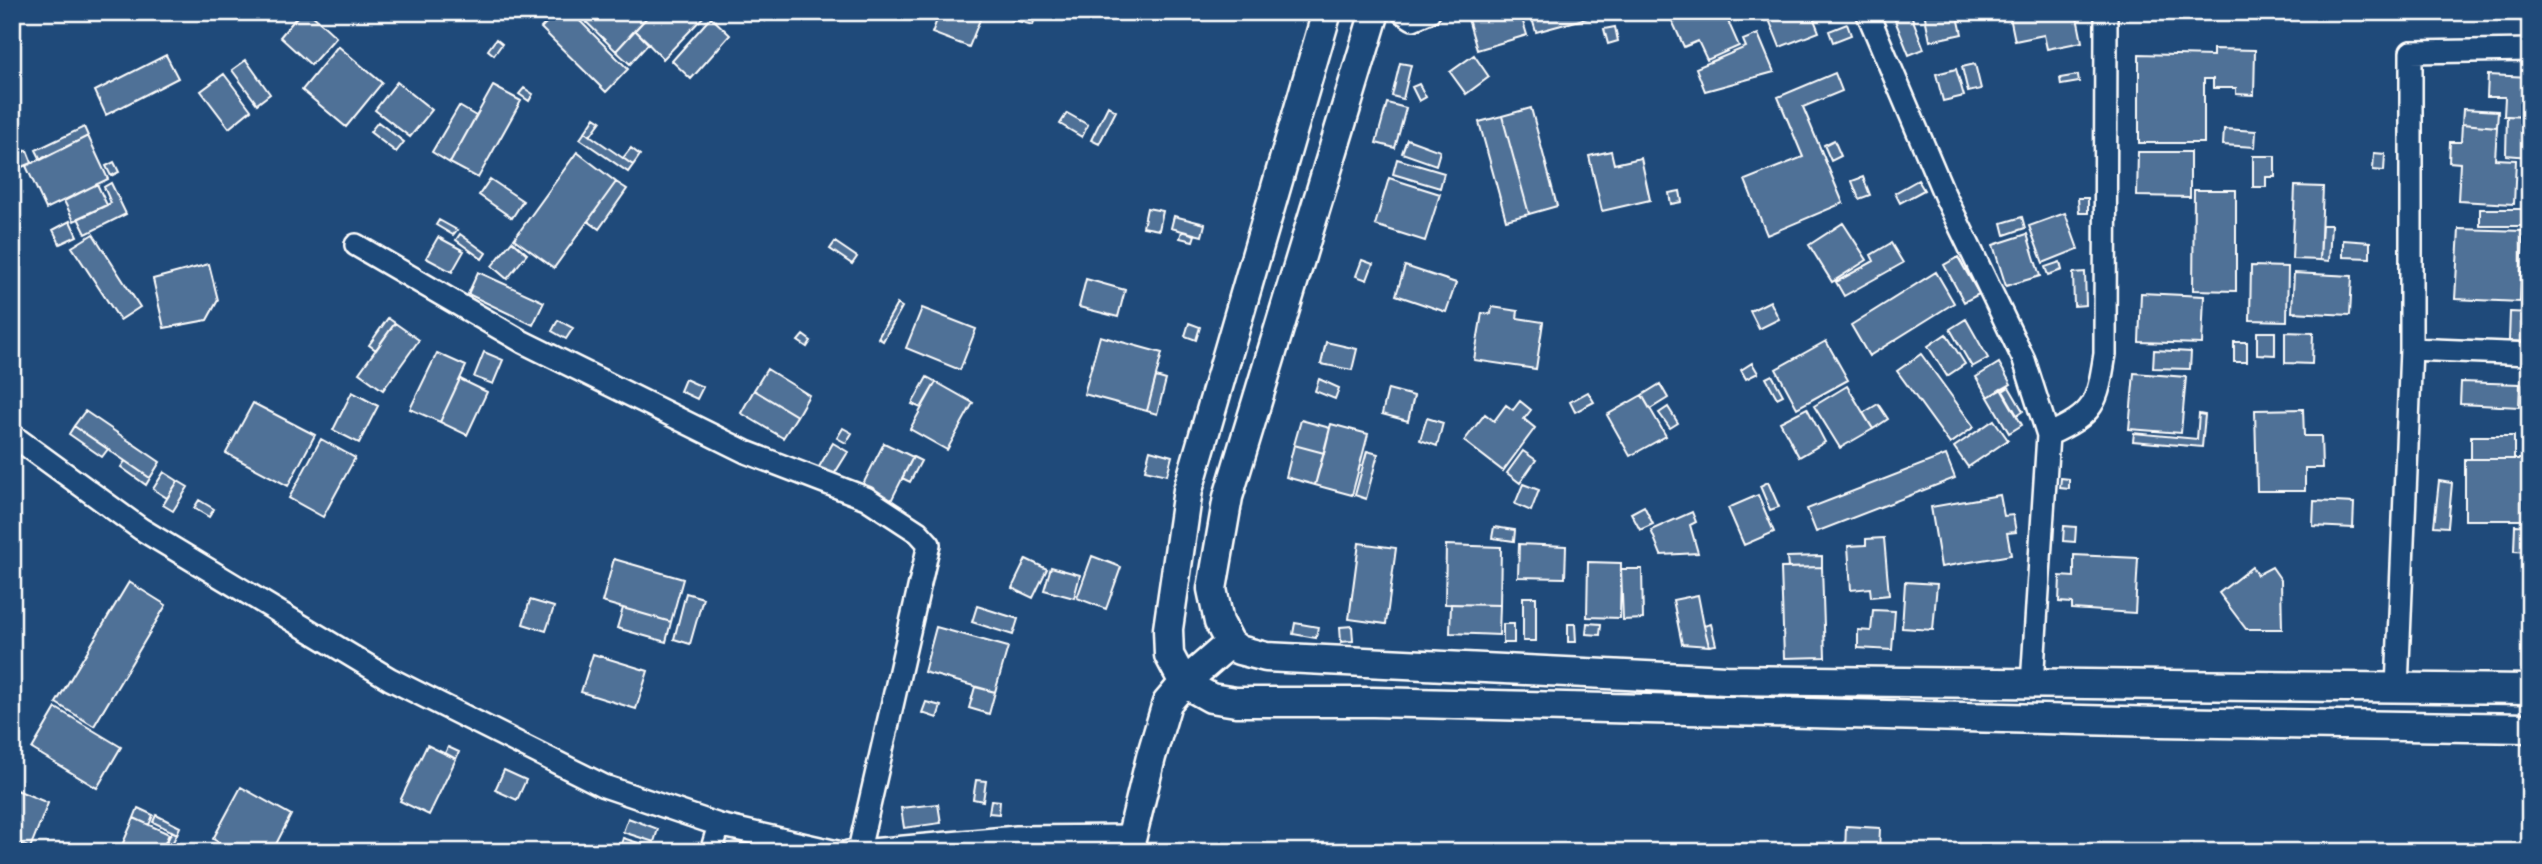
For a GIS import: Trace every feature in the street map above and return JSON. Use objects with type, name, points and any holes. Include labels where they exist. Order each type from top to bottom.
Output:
[{"type":"street","points":[[1327,12],[1188,490],[1168,629],[1169,655],[1185,683],[1211,698],[1236,702],[1373,702],[2174,723],[2530,728]]},
{"type":"street","points":[[1375,12],[1228,497],[1212,589],[1219,622],[1230,643],[1239,650],[1266,657],[1726,680],[2530,689]]},
{"type":"street","points":[[1402,12],[1413,19],[1429,12]]},
{"type":"street","points":[[1867,12],[1945,196],[2024,360],[2048,435],[2032,684]]},
{"type":"street","points":[[2048,435],[2082,417],[2098,395],[2105,354],[2106,12]]},
{"type":"street","points":[[2397,688],[2412,349],[2411,52],[2530,50]]},
{"type":"street","points":[[356,244],[523,342],[746,452],[866,498],[918,532],[929,544],[854,851],[1017,837],[1130,844],[1167,703],[1230,643]]},
{"type":"street","points":[[2412,349],[2530,354]]},
{"type":"street","points":[[12,435],[141,529],[390,679],[604,786],[719,825],[837,852]]},
{"type":"street","points":[[711,852],[719,825]]},
{"type":"building","points":[[301,12],[309,12],[336,37],[311,65],[280,37]]},
{"type":"building","points":[[557,12],[571,12],[628,69],[606,92],[541,28]]},
{"type":"building","points":[[576,12],[652,12],[616,51]]},
{"type":"building","points":[[652,12],[708,12],[663,59],[635,30]]},
{"type":"building","points":[[754,12],[772,12],[765,21]]},
{"type":"building","points":[[940,12],[983,12],[969,47],[932,33]]},
{"type":"building","points":[[999,12],[1036,12],[1033,25],[998,16]]},
{"type":"building","points":[[1485,12],[1520,12],[1527,35],[1477,50],[1468,19]]},
{"type":"building","points":[[1530,12],[1602,12],[1602,14],[1536,32]]},
{"type":"building","points":[[1668,12],[1724,12],[1739,46],[1707,60],[1698,41],[1684,47]]},
{"type":"building","points":[[1766,12],[1811,12],[1819,32],[1780,47]]},
{"type":"building","points":[[1910,12],[1924,49],[1909,55],[1894,18]]},
{"type":"building","points":[[1924,12],[1957,12],[1962,34],[1930,41]]},
{"type":"building","points":[[2009,12],[2076,12],[2082,42],[2047,49],[2044,35],[2015,41]]},
{"type":"building","points":[[711,17],[730,35],[691,79],[672,61]]},
{"type":"building","points":[[1847,24],[1851,35],[1833,42],[1829,31]]},
{"type":"building","points":[[1615,27],[1618,41],[1608,44],[1604,29]]},
{"type":"building","points":[[635,30],[649,43],[630,64],[616,51]]},
{"type":"building","points":[[1758,34],[1774,72],[1705,91],[1696,68],[1746,47],[1743,40]]},
{"type":"building","points":[[496,39],[502,44],[494,55],[488,50]]},
{"type":"building","points":[[338,46],[382,83],[346,127],[302,90]]},
{"type":"building","points":[[2213,49],[2255,50],[2254,95],[2236,94],[2236,88],[2213,88],[2213,79],[2204,79],[2204,143],[2139,143],[2139,54],[2213,56]]},
{"type":"building","points":[[166,55],[178,78],[106,115],[95,91]]},
{"type":"building","points":[[1474,55],[1489,77],[1466,94],[1450,72]]},
{"type":"building","points":[[246,60],[270,94],[257,104],[232,70]]},
{"type":"building","points":[[1400,63],[1411,65],[1403,99],[1392,96]]},
{"type":"building","points":[[1975,64],[1981,89],[1968,92],[1962,67]]},
{"type":"building","points":[[1956,69],[1964,96],[1943,101],[1936,74]]},
{"type":"building","points":[[1835,73],[1842,91],[1803,107],[1843,203],[1767,235],[1745,180],[1803,157],[1778,97]]},
{"type":"building","points":[[224,74],[251,110],[229,128],[201,91]]},
{"type":"building","points":[[2078,75],[2079,82],[2061,85],[2060,78]]},
{"type":"building","points":[[2488,75],[2530,77],[2530,117],[2504,116],[2505,97],[2487,97]]},
{"type":"building","points":[[397,82],[432,110],[410,137],[375,110]]},
{"type":"building","points":[[1419,84],[1426,97],[1419,101],[1412,87]]},
{"type":"building","points":[[493,86],[521,101],[478,178],[450,163]]},
{"type":"building","points":[[524,88],[533,94],[529,101],[519,94]]},
{"type":"building","points":[[1387,103],[1406,108],[1395,148],[1376,143]]},
{"type":"building","points":[[459,106],[476,116],[450,163],[432,152]]},
{"type":"building","points":[[1108,106],[1116,111],[1099,144],[1091,140]]},
{"type":"building","points":[[1531,108],[1557,206],[1529,214],[1502,116]]},
{"type":"building","points":[[2463,109],[2498,111],[2497,127],[2462,124]]},
{"type":"building","points":[[1067,113],[1088,125],[1082,137],[1060,124]]},
{"type":"building","points":[[1502,116],[1529,214],[1506,220],[1479,122]]},
{"type":"building","points":[[2507,116],[2530,117],[2529,157],[2506,155]]},
{"type":"building","points":[[595,117],[601,121],[590,136],[585,132]]},
{"type":"building","points":[[378,122],[404,142],[396,152],[370,132]]},
{"type":"building","points":[[2462,124],[2497,127],[2495,159],[2516,160],[2514,204],[2458,201],[2460,163],[2449,162],[2450,142],[2461,142]]},
{"type":"building","points":[[84,127],[88,136],[41,160],[36,150]]},
{"type":"building","points":[[2224,129],[2256,131],[2255,147],[2223,145]]},
{"type":"building","points":[[585,132],[633,165],[628,172],[580,139]]},
{"type":"building","points":[[88,136],[108,179],[46,209],[26,166]]},
{"type":"building","points":[[1407,139],[1440,151],[1436,165],[1402,153]]},
{"type":"building","points":[[1834,140],[1841,156],[1831,161],[1824,145]]},
{"type":"building","points":[[631,148],[640,155],[633,165],[623,158]]},
{"type":"building","points":[[27,150],[32,163],[22,167],[17,155]]},
{"type":"building","points":[[1611,151],[1614,164],[1641,158],[1650,200],[1602,211],[1589,156]]},
{"type":"building","points":[[577,152],[616,182],[554,268],[514,239]]},
{"type":"building","points":[[2138,152],[2190,152],[2190,197],[2137,196]]},
{"type":"building","points":[[2374,153],[2385,154],[2384,171],[2373,170]]},
{"type":"building","points":[[2253,156],[2275,156],[2275,177],[2266,177],[2266,187],[2253,187]]},
{"type":"building","points":[[1397,159],[1444,173],[1440,188],[1393,174]]},
{"type":"building","points":[[114,162],[119,172],[111,176],[106,166]]},
{"type":"building","points":[[1863,177],[1870,195],[1859,199],[1852,181]]},
{"type":"building","points":[[1389,178],[1440,194],[1425,241],[1375,225]]},
{"type":"building","points":[[490,179],[523,201],[512,218],[479,195]]},
{"type":"building","points":[[1918,180],[1924,190],[1900,203],[1895,193]]},
{"type":"building","points":[[616,182],[627,189],[599,229],[588,221]]},
{"type":"building","points":[[111,183],[126,214],[86,234],[78,218],[111,203],[104,187]]},
{"type":"building","points":[[97,184],[107,205],[74,221],[64,201]]},
{"type":"building","points":[[2295,186],[2323,187],[2320,260],[2292,259]]},
{"type":"building","points":[[2194,190],[2236,190],[2236,291],[2193,290]]},
{"type":"building","points":[[1680,191],[1682,202],[1671,204],[1669,193]]},
{"type":"building","points":[[2078,198],[2088,198],[2088,213],[2079,213]]},
{"type":"building","points":[[1147,208],[1163,211],[1159,230],[1143,227]]},
{"type":"building","points":[[2480,209],[2528,209],[2527,226],[2480,226]]},
{"type":"building","points":[[2065,213],[2078,249],[2043,263],[2029,226]]},
{"type":"building","points":[[1174,216],[1205,224],[1202,236],[1171,228]]},
{"type":"building","points":[[2022,217],[2025,228],[2005,235],[2002,223]]},
{"type":"building","points":[[439,220],[457,230],[453,235],[436,225]]},
{"type":"building","points":[[70,221],[77,236],[60,244],[53,230]]},
{"type":"building","points":[[1843,223],[1867,260],[1832,282],[1809,245]]},
{"type":"building","points":[[2322,225],[2331,225],[2329,261],[2320,260]]},
{"type":"building","points":[[2459,229],[2523,231],[2520,302],[2455,299]]},
{"type":"building","points":[[1182,231],[1195,235],[1193,241],[1180,238]]},
{"type":"building","points":[[93,234],[140,307],[120,320],[72,247]]},
{"type":"building","points":[[460,234],[486,253],[482,259],[456,240]]},
{"type":"building","points":[[2027,234],[2040,276],[2006,286],[1993,245]]},
{"type":"building","points":[[438,237],[464,251],[452,272],[426,258]]},
{"type":"building","points":[[2343,240],[2370,242],[2370,258],[2343,257]]},
{"type":"building","points":[[512,241],[527,254],[507,279],[492,266]]},
{"type":"building","points":[[835,242],[857,257],[852,264],[830,249]]},
{"type":"building","points":[[1891,243],[1903,263],[1844,296],[1836,282],[1874,261],[1871,255]]},
{"type":"building","points":[[1958,257],[1979,294],[1964,302],[1944,265]]},
{"type":"building","points":[[1362,260],[1373,264],[1367,280],[1356,276]]},
{"type":"building","points":[[2060,262],[2062,270],[2048,275],[2045,267]]},
{"type":"building","points":[[209,264],[218,300],[207,320],[164,328],[153,279]]},
{"type":"building","points":[[1405,266],[1456,283],[1446,312],[1396,295]]},
{"type":"building","points":[[2251,266],[2288,267],[2287,321],[2250,320]]},
{"type":"building","points":[[478,272],[544,302],[533,325],[468,294]]},
{"type":"building","points":[[1936,272],[1954,303],[1869,356],[1851,325]]},
{"type":"building","points":[[2085,272],[2086,305],[2074,306],[2073,273]]},
{"type":"building","points":[[2294,273],[2352,276],[2350,315],[2292,312]]},
{"type":"building","points":[[1086,279],[1125,290],[1118,317],[1079,307]]},
{"type":"building","points":[[2141,293],[2204,296],[2202,344],[2139,342]]},
{"type":"building","points":[[1770,301],[1779,319],[1759,329],[1750,311]]},
{"type":"building","points":[[897,304],[902,307],[883,341],[878,338]]},
{"type":"building","points":[[1492,307],[1518,311],[1517,318],[1543,322],[1536,369],[1474,360],[1482,313],[1491,314]]},
{"type":"building","points":[[922,308],[976,329],[960,370],[906,348]]},
{"type":"building","points":[[2510,312],[2530,313],[2530,342],[2509,341]]},
{"type":"building","points":[[388,318],[395,323],[376,350],[369,345]]},
{"type":"building","points":[[1966,319],[1988,358],[1972,367],[1950,329]]},
{"type":"building","points":[[558,320],[573,328],[566,339],[552,331]]},
{"type":"building","points":[[395,323],[419,340],[383,390],[359,373]]},
{"type":"building","points":[[1189,323],[1200,327],[1196,340],[1185,336]]},
{"type":"building","points":[[2257,332],[2275,332],[2275,355],[2257,354]]},
{"type":"building","points":[[2285,332],[2313,333],[2312,364],[2285,363]]},
{"type":"building","points":[[1946,334],[1965,364],[1947,376],[1928,346]]},
{"type":"building","points":[[803,335],[811,341],[807,347],[798,341]]},
{"type":"building","points":[[1100,336],[1162,353],[1147,411],[1084,394]]},
{"type":"building","points":[[1826,341],[1848,380],[1797,408],[1776,369]]},
{"type":"building","points":[[1326,342],[1357,349],[1352,370],[1321,364]]},
{"type":"building","points":[[2234,342],[2247,342],[2247,362],[2234,362]]},
{"type":"building","points":[[2154,350],[2191,352],[2190,369],[2153,368]]},
{"type":"building","points":[[484,352],[503,360],[493,384],[474,377]]},
{"type":"building","points":[[437,353],[466,366],[440,422],[410,409]]},
{"type":"building","points":[[1921,354],[1974,427],[1950,444],[1897,371]]},
{"type":"building","points":[[1752,363],[1758,373],[1746,379],[1741,370]]},
{"type":"building","points":[[1999,363],[2011,384],[1988,397],[1976,377]]},
{"type":"building","points":[[767,369],[809,395],[797,416],[754,390]]},
{"type":"building","points":[[2134,373],[2186,377],[2181,433],[2129,429]]},
{"type":"building","points":[[1772,375],[1783,395],[1777,398],[1766,378]]},
{"type":"building","points":[[927,377],[936,382],[921,408],[912,404]]},
{"type":"building","points":[[1156,377],[1166,380],[1157,414],[1147,411]]},
{"type":"building","points":[[460,379],[487,392],[467,435],[440,422]]},
{"type":"building","points":[[685,379],[703,387],[697,399],[680,391]]},
{"type":"building","points":[[1319,379],[1339,388],[1335,399],[1315,391]]},
{"type":"building","points":[[936,382],[973,403],[947,450],[910,429]]},
{"type":"building","points":[[2461,382],[2520,384],[2519,407],[2460,404]]},
{"type":"building","points":[[1660,384],[1668,398],[1650,409],[1642,395]]},
{"type":"building","points":[[2524,385],[2530,385],[2530,430],[2523,430]]},
{"type":"building","points":[[1847,386],[1873,429],[1840,448],[1814,406]]},
{"type":"building","points":[[2009,387],[2023,411],[2017,415],[2003,391]]},
{"type":"building","points":[[1388,389],[1414,396],[1408,421],[1382,414]]},
{"type":"building","points":[[2001,389],[2022,425],[2009,433],[1988,397]]},
{"type":"building","points":[[754,390],[797,416],[783,438],[741,413]]},
{"type":"building","points":[[352,392],[378,406],[359,443],[333,430]]},
{"type":"building","points":[[1588,392],[1594,402],[1575,412],[1570,402]]},
{"type":"building","points":[[1642,395],[1666,436],[1630,456],[1607,415]]},
{"type":"building","points":[[1520,401],[1531,410],[1524,419],[1535,428],[1503,471],[1464,441],[1485,414],[1494,421],[1506,405],[1513,410]]},
{"type":"building","points":[[253,403],[315,435],[288,486],[226,453]]},
{"type":"building","points":[[1878,404],[1888,419],[1873,429],[1863,413]]},
{"type":"building","points":[[1668,407],[1678,423],[1670,428],[1659,413]]},
{"type":"building","points":[[1807,408],[1825,442],[1799,457],[1780,422]]},
{"type":"building","points":[[2303,409],[2304,436],[2321,436],[2322,468],[2305,468],[2305,491],[2257,491],[2255,410]]},
{"type":"building","points":[[85,411],[160,462],[150,478],[74,426]]},
{"type":"building","points":[[2199,414],[2205,415],[2202,447],[2133,441],[2134,433],[2197,439]]},
{"type":"building","points":[[1427,418],[1443,423],[1437,446],[1420,440]]},
{"type":"building","points":[[1301,420],[1330,428],[1324,453],[1294,445]]},
{"type":"building","points":[[1994,420],[2008,440],[1968,467],[1954,447]]},
{"type":"building","points":[[1331,424],[1368,434],[1352,495],[1315,485]]},
{"type":"building","points":[[74,426],[108,449],[102,457],[69,434]]},
{"type":"building","points":[[843,428],[852,433],[846,443],[837,438]]},
{"type":"building","points":[[2471,436],[2514,436],[2514,459],[2471,459]]},
{"type":"building","points":[[321,439],[355,458],[323,517],[289,498]]},
{"type":"building","points":[[833,443],[848,452],[833,476],[819,467]]},
{"type":"building","points":[[884,443],[913,457],[890,503],[861,488]]},
{"type":"building","points":[[1294,445],[1324,453],[1315,485],[1286,477]]},
{"type":"building","points":[[1150,450],[1172,456],[1167,475],[1145,470]]},
{"type":"building","points":[[1367,451],[1378,454],[1366,499],[1355,495]]},
{"type":"building","points":[[1523,451],[1536,460],[1520,483],[1507,473]]},
{"type":"building","points":[[1946,455],[1955,478],[1816,532],[1807,509]]},
{"type":"building","points":[[913,457],[921,461],[910,482],[902,478]]},
{"type":"building","points":[[2465,459],[2523,459],[2524,520],[2465,520]]},
{"type":"building","points":[[125,461],[150,478],[146,485],[121,467]]},
{"type":"building","points":[[164,472],[178,481],[167,498],[153,489]]},
{"type":"building","points":[[2061,478],[2069,479],[2069,489],[2060,488]]},
{"type":"building","points":[[178,481],[188,487],[173,511],[163,505]]},
{"type":"building","points":[[2439,481],[2452,483],[2448,527],[2434,526]]},
{"type":"building","points":[[1768,482],[1779,507],[1770,510],[1760,486]]},
{"type":"building","points":[[1523,484],[1539,490],[1531,511],[1515,504]]},
{"type":"building","points":[[1758,495],[1774,532],[1744,545],[1728,508]]},
{"type":"building","points":[[2000,495],[2004,516],[2013,515],[2016,532],[2007,533],[2011,555],[1941,567],[1931,507]]},
{"type":"building","points":[[199,500],[214,509],[209,517],[194,508]]},
{"type":"building","points":[[2314,501],[2354,503],[2353,528],[2313,526]]},
{"type":"building","points":[[1644,506],[1653,524],[1640,530],[1631,513]]},
{"type":"building","points":[[1692,512],[1696,522],[1690,525],[1698,553],[1661,555],[1651,530]]},
{"type":"building","points":[[2515,525],[2530,526],[2530,552],[2514,551]]},
{"type":"building","points":[[2064,526],[2076,527],[2075,542],[2063,541]]},
{"type":"building","points":[[1494,527],[1515,530],[1514,541],[1492,538]]},
{"type":"building","points":[[1884,538],[1889,595],[1871,597],[1870,588],[1851,590],[1848,546],[1866,545],[1866,539]]},
{"type":"building","points":[[1359,543],[1396,548],[1386,624],[1349,619]]},
{"type":"building","points":[[1519,544],[1566,546],[1565,578],[1518,577]]},
{"type":"building","points":[[1446,545],[1501,547],[1500,605],[1445,604]]},
{"type":"building","points":[[2074,555],[2138,558],[2135,613],[2072,609],[2072,603],[2059,602],[2060,576],[2074,577]]},
{"type":"building","points":[[1092,556],[1121,567],[1106,609],[1077,598]]},
{"type":"building","points":[[1822,556],[1822,567],[1788,568],[1787,557]]},
{"type":"building","points":[[614,559],[683,579],[671,622],[602,602]]},
{"type":"building","points":[[1026,559],[1047,569],[1033,598],[1012,588]]},
{"type":"building","points":[[1588,562],[1621,563],[1620,618],[1587,617]]},
{"type":"building","points":[[1051,567],[1080,575],[1074,598],[1044,590]]},
{"type":"building","points":[[1822,567],[1825,657],[1784,658],[1781,568]]},
{"type":"building","points":[[2252,567],[2257,575],[2272,567],[2281,580],[2282,629],[2246,629],[2219,593]]},
{"type":"building","points":[[1621,569],[1642,569],[1643,619],[1623,620]]},
{"type":"building","points":[[129,582],[166,605],[94,726],[56,703]]},
{"type":"building","points":[[1905,582],[1937,584],[1933,630],[1902,628]]},
{"type":"building","points":[[686,593],[703,598],[690,644],[674,639]]},
{"type":"building","points":[[1698,595],[1709,646],[1682,644],[1673,600]]},
{"type":"building","points":[[1523,597],[1536,597],[1536,641],[1523,641]]},
{"type":"building","points":[[530,600],[554,607],[546,631],[523,624]]},
{"type":"building","points":[[1451,604],[1500,605],[1499,635],[1450,633]]},
{"type":"building","points":[[977,606],[1018,619],[1013,635],[972,622]]},
{"type":"building","points":[[623,608],[671,622],[666,642],[617,628]]},
{"type":"building","points":[[1873,610],[1895,611],[1892,650],[1858,648],[1858,630],[1871,631]]},
{"type":"building","points":[[1295,623],[1318,627],[1316,638],[1293,634]]},
{"type":"building","points":[[1587,623],[1601,624],[1600,635],[1586,634]]},
{"type":"building","points":[[1503,624],[1514,624],[1514,643],[1503,643]]},
{"type":"building","points":[[1568,624],[1575,624],[1576,642],[1568,642]]},
{"type":"building","points":[[1711,624],[1716,645],[1709,646],[1704,626]]},
{"type":"building","points":[[1352,626],[1353,641],[1341,642],[1340,627]]},
{"type":"building","points":[[936,627],[1008,647],[995,692],[924,672]]},
{"type":"building","points":[[593,654],[648,671],[636,709],[581,692]]},
{"type":"building","points":[[975,687],[995,692],[989,714],[969,708]]},
{"type":"building","points":[[926,702],[941,706],[937,718],[922,713]]},
{"type":"building","points":[[56,708],[121,747],[97,788],[32,749]]},
{"type":"building","points":[[427,745],[456,759],[429,815],[400,801]]},
{"type":"building","points":[[448,747],[459,752],[456,759],[445,753]]},
{"type":"building","points":[[504,770],[526,780],[517,800],[495,790]]},
{"type":"building","points":[[976,780],[986,781],[983,801],[973,799]]},
{"type":"building","points":[[241,787],[291,815],[272,852],[235,852],[213,839]]},
{"type":"building","points":[[12,788],[48,803],[30,848],[12,840]]},
{"type":"building","points":[[991,800],[1000,801],[999,814],[989,813]]},
{"type":"building","points":[[938,804],[941,823],[904,828],[901,808]]},
{"type":"building","points":[[138,808],[153,815],[149,825],[134,818]]},
{"type":"building","points":[[156,815],[180,827],[177,834],[153,822]]},
{"type":"building","points":[[134,818],[169,834],[161,852],[119,852]]},
{"type":"building","points":[[628,818],[658,829],[654,842],[623,832]]},
{"type":"building","points":[[1846,826],[1880,828],[1879,852],[1845,852]]},
{"type":"building","points":[[172,831],[177,834],[168,852],[162,852]]},
{"type":"building","points":[[623,838],[651,847],[649,852],[619,852]]}]
